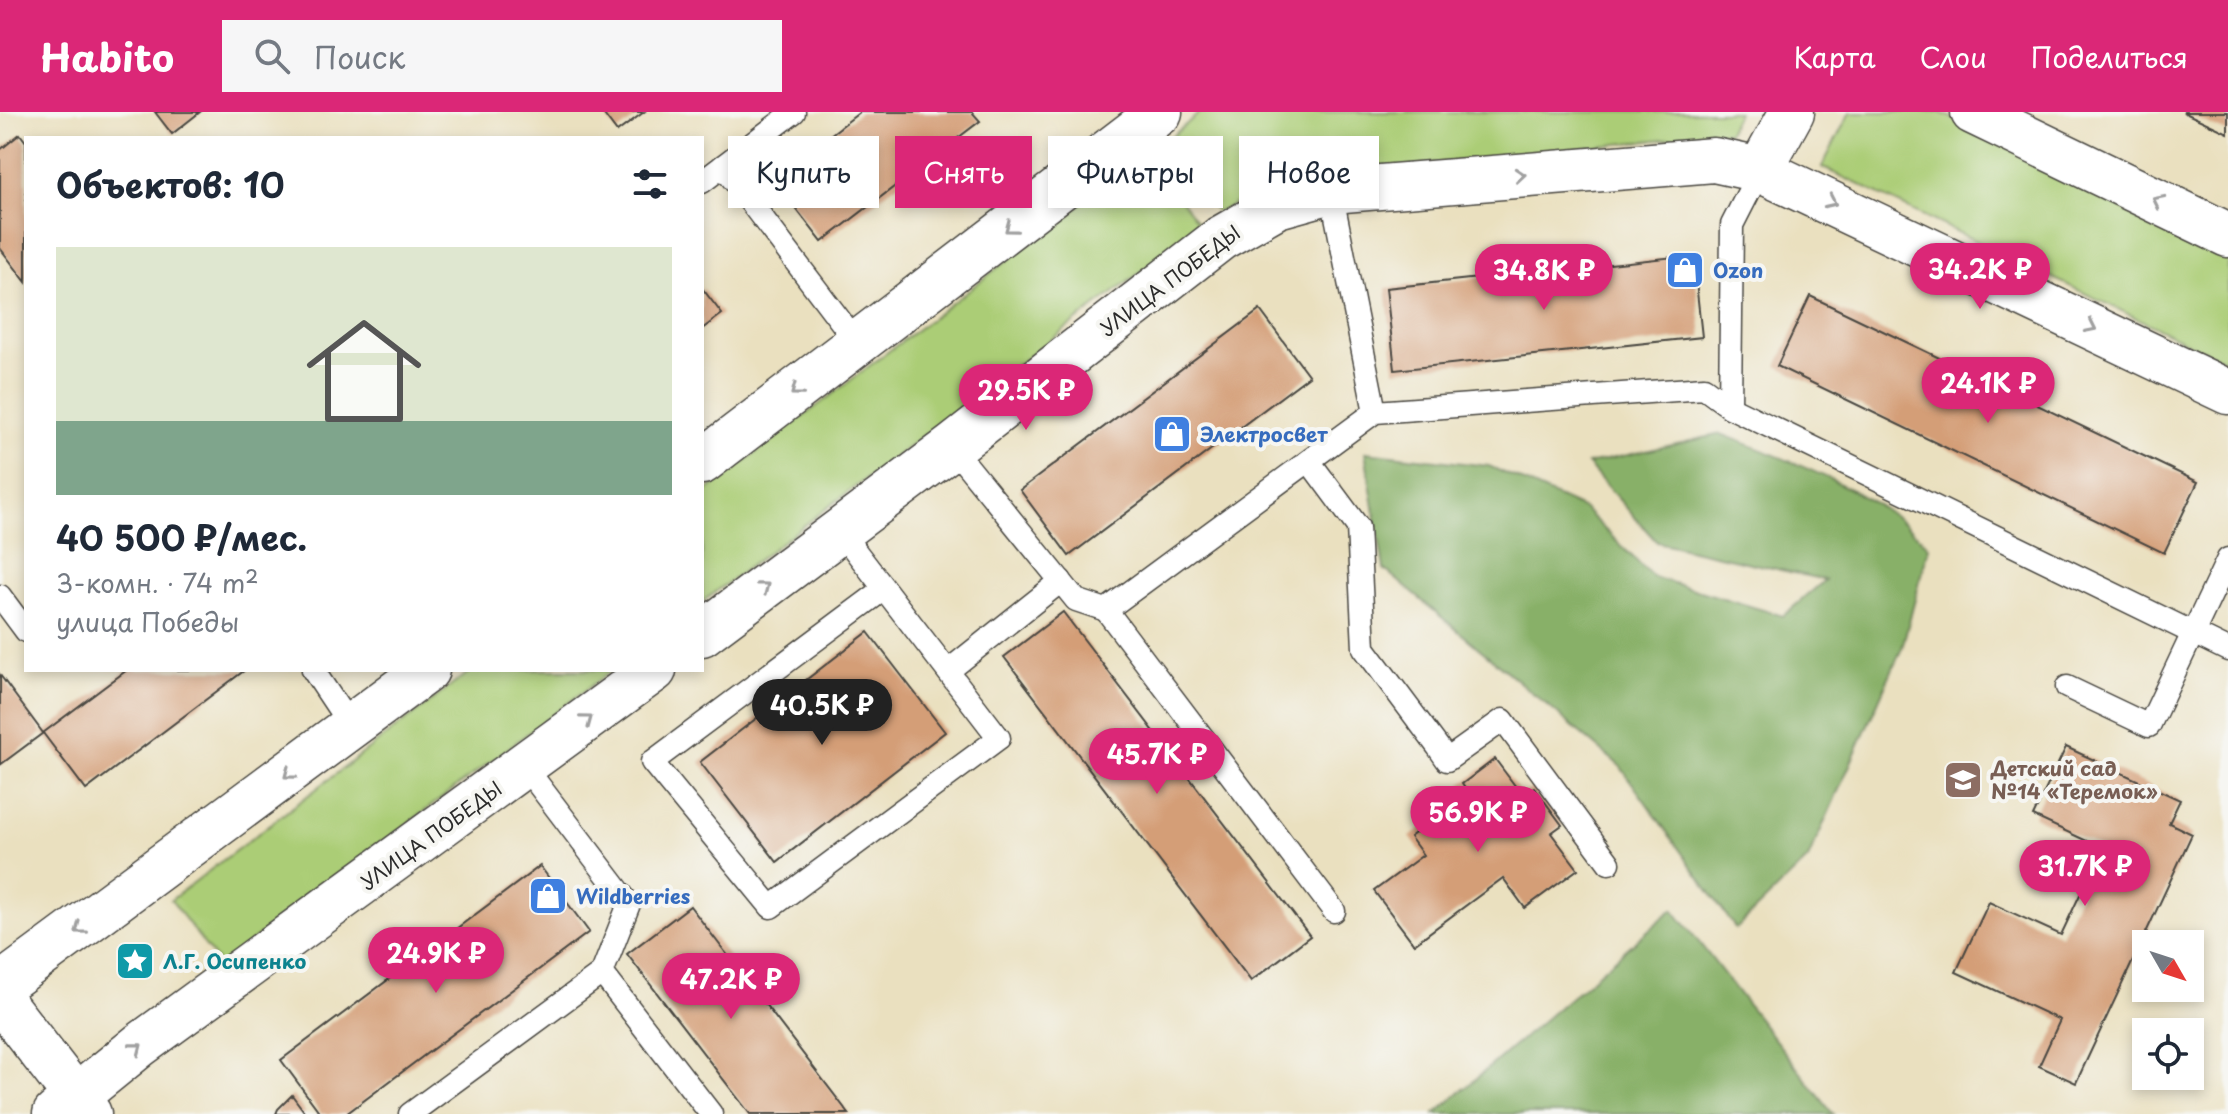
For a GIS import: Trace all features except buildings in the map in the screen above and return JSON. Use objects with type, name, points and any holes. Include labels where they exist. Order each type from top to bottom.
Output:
[{"type":"street","points":[[704,460],[1160,112]]},
{"type":"street","points":[[1760,170],[1792,112]]},
{"type":"street","points":[[1973,112],[2228,235]]},
{"type":"street","name":"УЛИЦА ПОБЕДЫ","points":[[1379,187],[1714,160],[1760,170],[2228,392]]},
{"type":"street","name":"УЛИЦА ПОБЕДЫ","points":[[704,633],[952,447],[1221,238],[1274,208]]},
{"type":"street","points":[[0,986],[424,672]]},
{"type":"street","name":"УЛИЦА ПОБЕДЫ","points":[[73,1108],[140,1045],[651,672]]},
{"type":"street","points":[[0,999],[73,1108]]},
{"type":"lane","points":[[704,180],[794,112]]},
{"type":"lane","points":[[723,166],[858,344]]},
{"type":"lane","points":[[1730,407],[1732,225],[1760,170]]},
{"type":"lane","points":[[1334,208],[1375,412]]},
{"type":"lane","points":[[1106,610],[1375,412],[1704,388],[1730,407],[2228,650]]},
{"type":"lane","points":[[952,447],[1076,600],[1106,610],[1334,911]]},
{"type":"lane","points":[[1309,461],[1358,527],[1364,648],[1447,760],[1503,720],[1609,863]]},
{"type":"lane","points":[[840,531],[999,738],[771,907],[652,762],[884,589]]},
{"type":"lane","points":[[2067,687],[2149,726],[2228,559]]},
{"type":"lane","points":[[948,671],[1061,581]]},
{"type":"lane","points":[[0,596],[24,628]]},
{"type":"lane","points":[[314,672],[351,727]]},
{"type":"lane","points":[[410,1114],[602,973],[629,904],[525,767]]},
{"type":"lane","points":[[602,973],[711,1114]]},
{"type":"green space","points":[[1201,112],[1738,112],[1728,132],[1379,170],[1379,136],[1239,136],[1239,201],[1217,213],[1213,208],[1223,208],[1223,136],[1172,136]]},
{"type":"green space","points":[[1850,112],[1939,112],[2228,250],[2228,362],[1822,167]]},
{"type":"green space","points":[[1075,208],[1187,208],[1201,227],[704,600],[704,492]]},
{"type":"green space","points":[[1721,434],[1804,467],[1860,494],[1909,528],[1929,547],[1902,648],[1808,859],[1736,929],[1620,766],[1384,569],[1365,452],[1489,466],[1584,509],[1653,577],[1783,616],[1825,580],[1657,542],[1587,464]]},
{"type":"green space","points":[[469,672],[609,672],[220,965],[171,900]]},
{"type":"green space","points":[[1673,909],[1833,1114],[1435,1114]]},
{"type":"place","name":"Ozon","points":[[1685,270]]},
{"type":"place","name":"Электросвет","points":[[1172,434]]},
{"type":"place","name":"Детский сад №14 «Теремок»","points":[[1963,780]]},
{"type":"place","name":"Wildberries","points":[[548,896]]},
{"type":"place","name":"Л.Г. Осипенко","points":[[135,961]]}]
